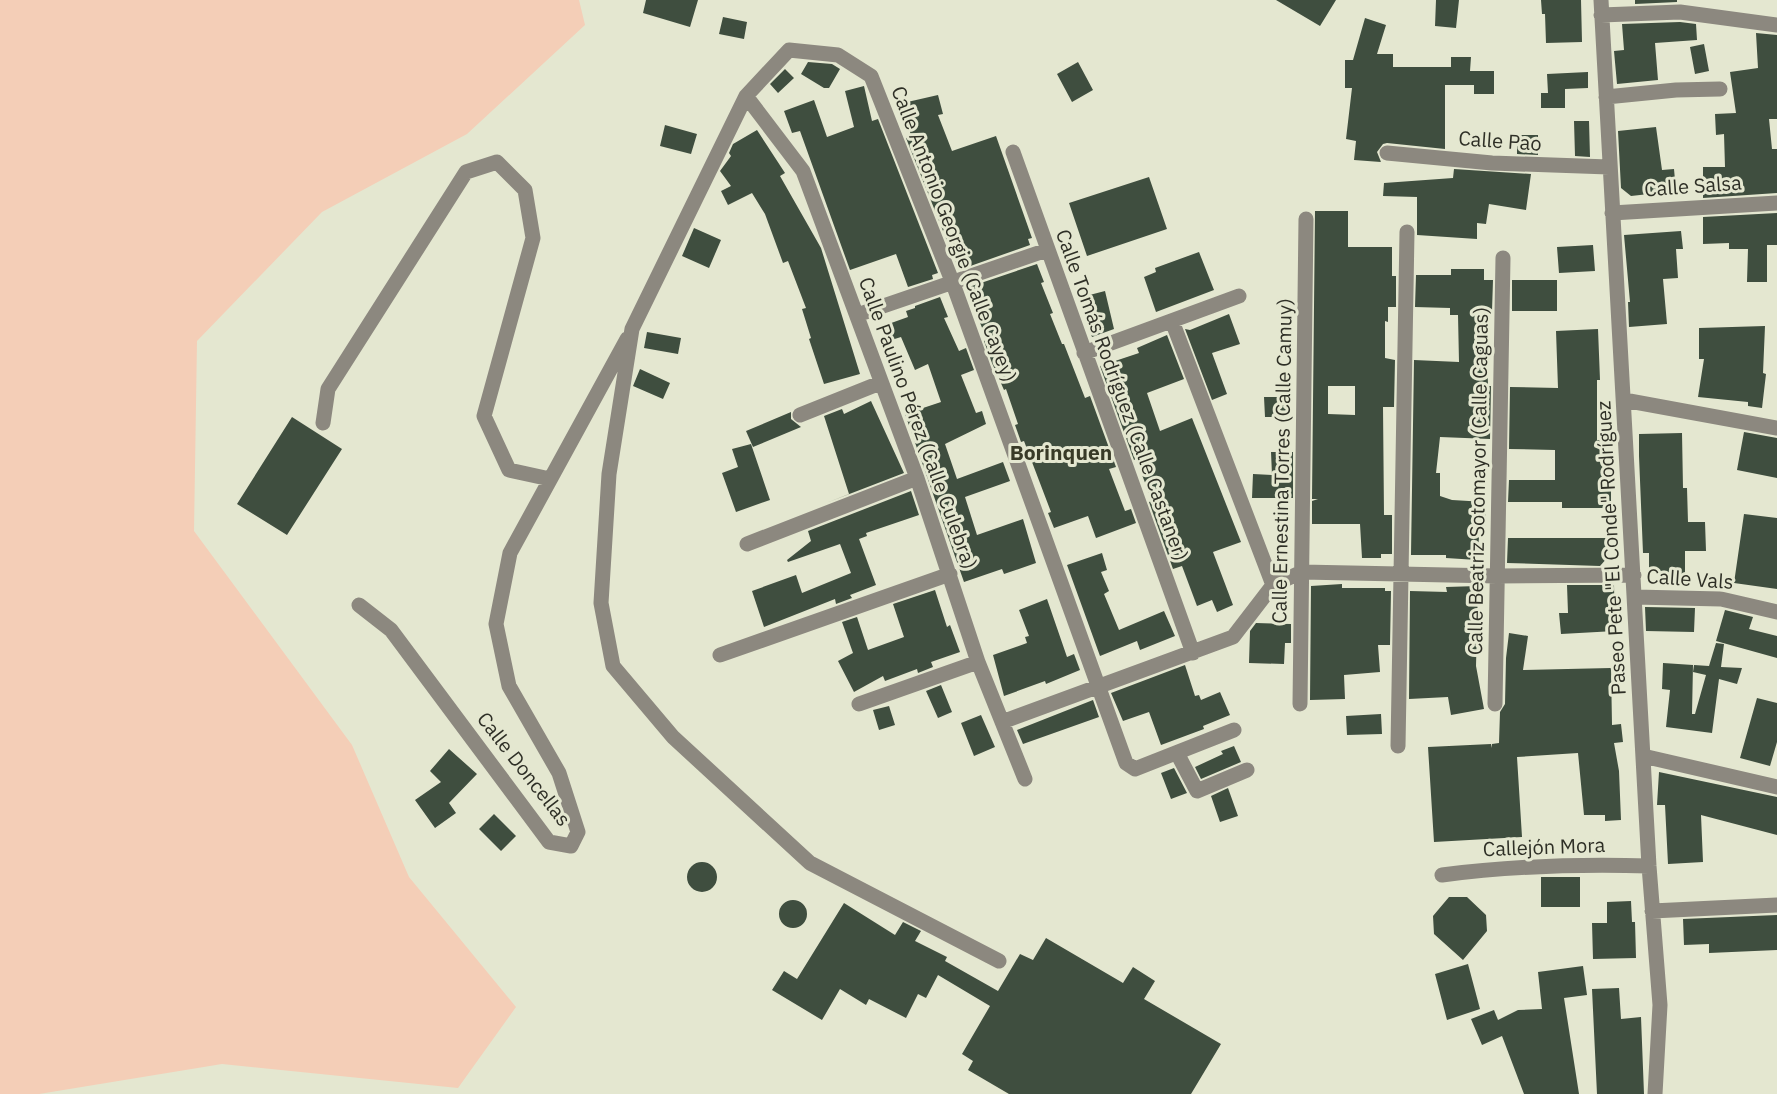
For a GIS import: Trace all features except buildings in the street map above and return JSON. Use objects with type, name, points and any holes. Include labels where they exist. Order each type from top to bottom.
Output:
[{"type":"street","points":[[1601,8],[1680,12],[1777,25]]},
{"type":"street","name":"Paseo Pete \"El Conde\" Rodríguez","points":[[1601,8],[1644,756],[1648,866],[1660,1005],[1655,1094]]},
{"type":"street","name":"Calle Antonio Georgie (Calle Cayey)","points":[[999,961],[810,863],[673,737],[614,666],[601,603],[609,474],[632,329],[746,96],[789,50],[838,55],[872,76],[952,281],[1126,763],[1135,769],[1177,753]]},
{"type":"street","points":[[1606,97],[1676,90],[1720,89]]},
{"type":"street","name":"Calle Paulino Pérez (Calle Culebra)","points":[[746,96],[803,171],[880,384],[917,478],[951,574],[978,662],[1025,779]]},
{"type":"street","name":"Calle Tomás Rodríguez (Calle Castaner)","points":[[1013,152],[1193,652]]},
{"type":"street","name":"Calle Pao","points":[[1388,153],[1492,163],[1609,168]]},
{"type":"street","points":[[323,423],[327,389],[466,172],[497,162],[525,190],[533,238],[484,416],[509,470],[550,479]]},
{"type":"street","name":"Calle Salsa","points":[[1612,213],[1777,203]]},
{"type":"street","name":"Calle Ernestina Torres (Calle Camuy)","points":[[1300,704],[1306,219]]},
{"type":"street","points":[[1398,746],[1399,574],[1407,232]]},
{"type":"street","points":[[856,315],[1047,249]]},
{"type":"street","name":"Calle Beatriz Sotomayor (Calle Caguas)","points":[[1495,704],[1503,258]]},
{"type":"street","points":[[1084,353],[1239,296]]},
{"type":"street","points":[[1172,321],[1273,585]]},
{"type":"street","name":"Calle Doncellas","points":[[359,605],[391,630],[549,842],[571,846],[578,832],[559,773],[509,687],[496,624],[510,553],[632,329]]},
{"type":"street","points":[[800,415],[880,384]]},
{"type":"street","points":[[1624,400],[1777,428]]},
{"type":"street","points":[[747,544],[917,478]]},
{"type":"street","points":[[1002,722],[1233,637],[1273,585],[1302,572],[1497,576],[1634,575]]},
{"type":"street","points":[[720,655],[951,574]]},
{"type":"street","name":"Calle Vals","points":[[1635,597],[1720,598],[1777,612]]},
{"type":"street","points":[[859,704],[978,662]]},
{"type":"street","points":[[1234,730],[1177,753],[1197,791],[1247,770]]},
{"type":"street","points":[[1644,756],[1777,787]]},
{"type":"street","name":"Callejón Mora","points":[[1442,875],[1488,869],[1595,864],[1648,866]]},
{"type":"street","points":[[1652,911],[1777,905]]},
{"type":"shaded area","points":[[0,0],[579,0],[585,25],[467,134],[322,212],[197,341],[194,531],[352,745],[409,877],[516,1007],[458,1088],[222,1064],[39,1094],[0,1094]]},
{"type":"district","name":"Borinquen","points":[[1061,453]]}]
